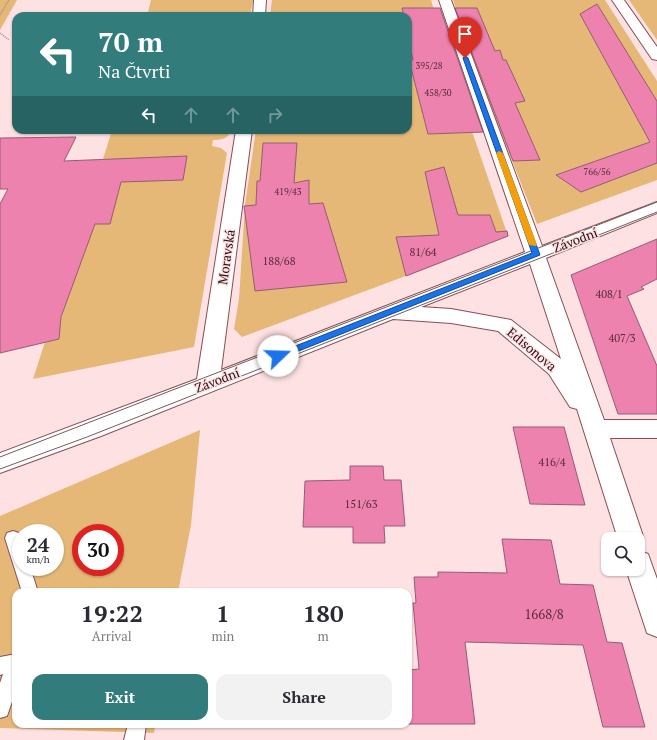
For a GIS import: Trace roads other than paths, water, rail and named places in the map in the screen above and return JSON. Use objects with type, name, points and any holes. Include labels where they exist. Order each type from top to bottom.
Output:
[{"type":"street","points":[[259,12],[260,0]]},
{"type":"street","name":"Edisonova","points":[[444,0],[536,255],[596,429],[628,532]]},
{"type":"street","points":[[618,0],[657,56]]},
{"type":"street","name":"Moravská","points":[[208,383],[243,134]]},
{"type":"street","name":"Závodní","points":[[0,463],[389,313],[657,207]]},
{"type":"street","name":"Edisonova","points":[[389,313],[451,316],[504,326],[557,368],[596,429]]},
{"type":"street","points":[[596,429],[657,429]]},
{"type":"street","points":[[642,576],[657,623]]},
{"type":"lane","points":[[25,576],[29,588]]},
{"type":"lane","points":[[0,666],[12,664]]},
{"type":"lane","points":[[0,709],[12,675]]},
{"type":"lane","points":[[134,740],[136,728]]},
{"type":"tram line","points":[[0,457],[657,202]]},
{"type":"tram line","points":[[0,469],[87,437],[657,212]]}]
